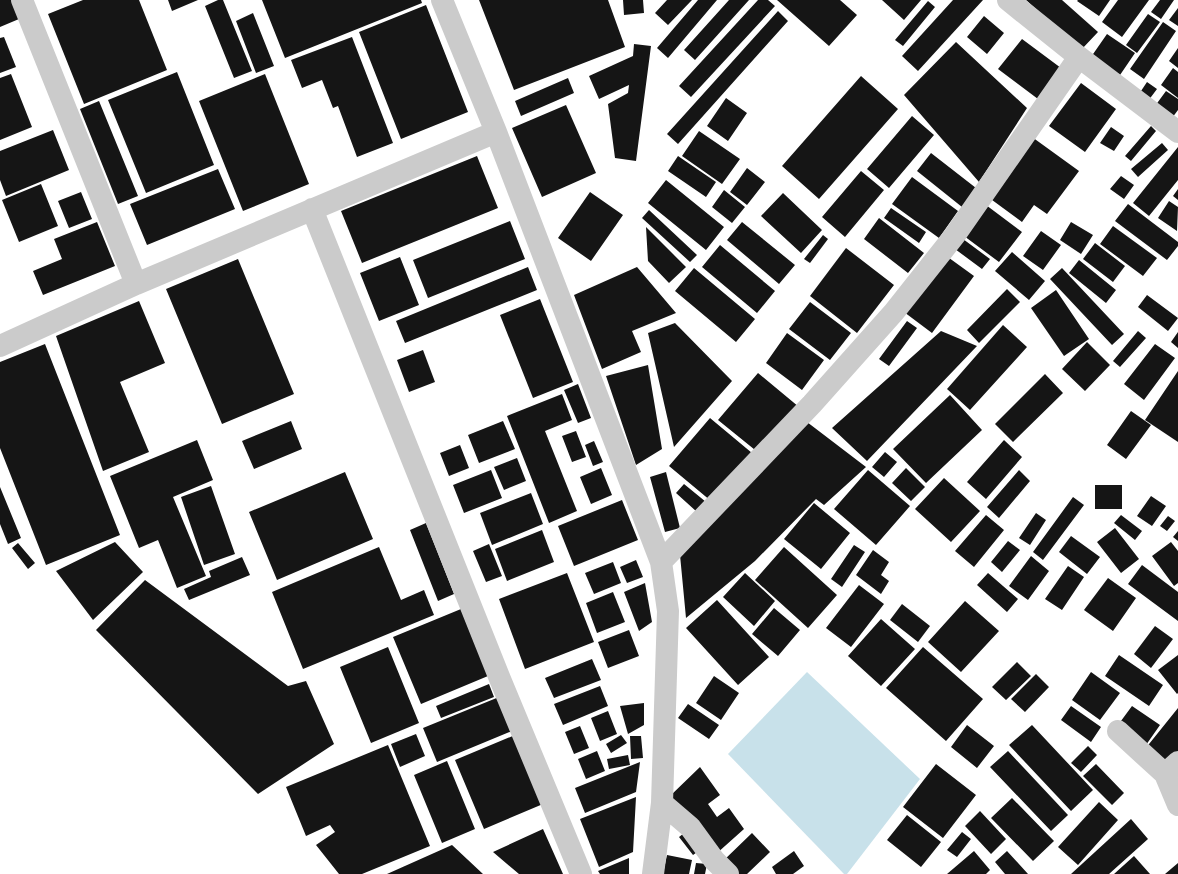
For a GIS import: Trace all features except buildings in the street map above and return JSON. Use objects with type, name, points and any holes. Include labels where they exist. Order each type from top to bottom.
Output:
[{"type":"street","points":[[22,0],[136,284]]},
{"type":"street","points":[[442,0],[496,132],[661,562],[668,611],[662,803],[654,874]]},
{"type":"street","points":[[1008,0],[1079,57],[1178,132]]},
{"type":"street","points":[[661,562],[812,404],[894,312],[955,235],[1079,57]]},
{"type":"street","points":[[0,346],[136,284],[496,132]]},
{"type":"street","points":[[312,209],[500,679],[581,874]]},
{"type":"street","points":[[1118,731],[1171,768],[1178,805]]},
{"type":"street","points":[[662,803],[690,827],[714,860],[728,874]]},
{"type":"water","points":[[807,672],[920,779],[847,874],[844,874],[728,754]]}]
